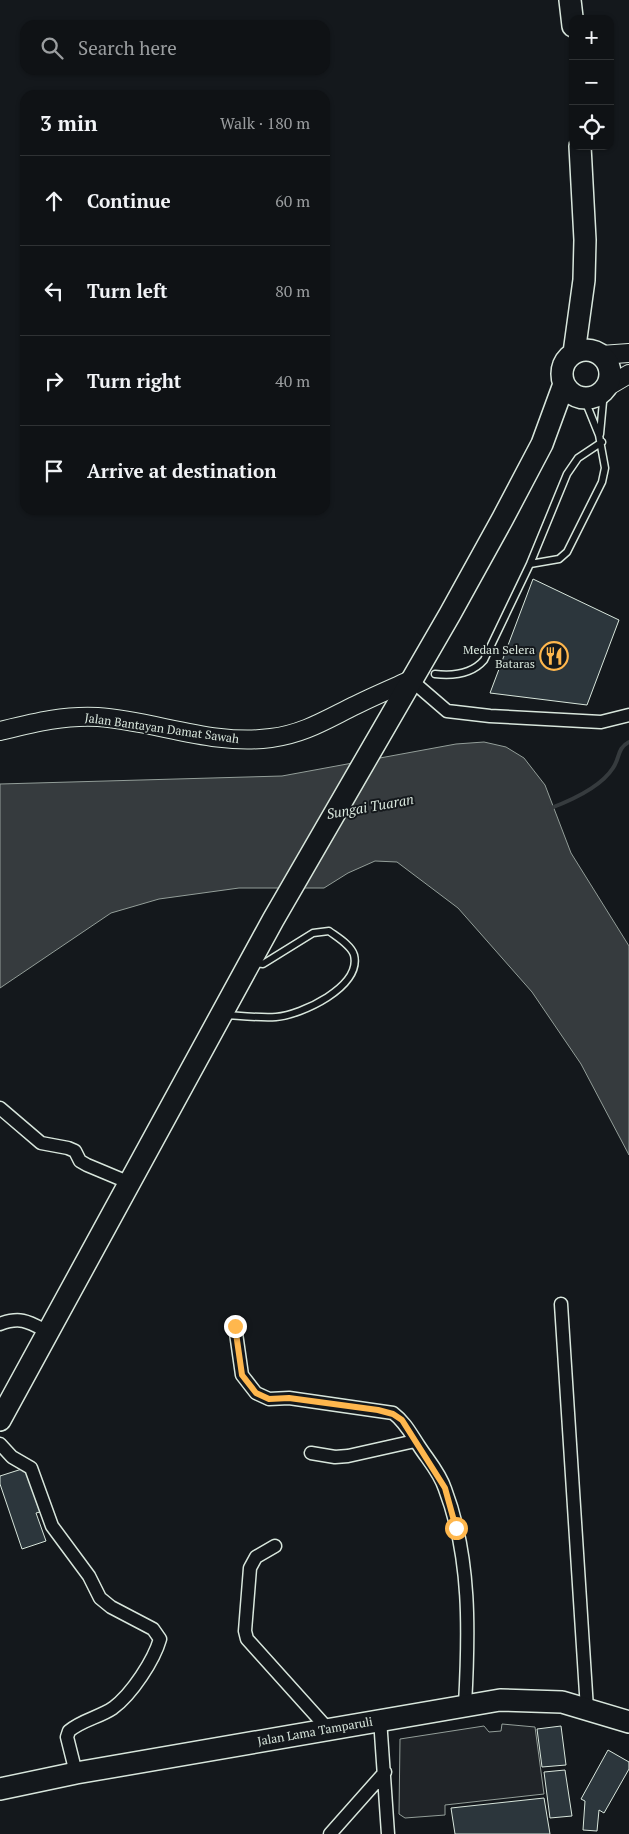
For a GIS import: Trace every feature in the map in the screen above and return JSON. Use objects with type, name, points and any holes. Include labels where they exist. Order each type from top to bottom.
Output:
[{"type":"highway","points":[[570,0],[572,15]]},
{"type":"highway","points":[[0,1420],[273,920],[476,567],[542,444],[564,384],[563,367],[574,353],[583,293],[585,240],[580,150]]},
{"type":"highway","points":[[564,384],[568,390],[582,398],[591,398],[605,389],[610,372],[608,363],[599,353],[583,293]]},
{"type":"highway","points":[[574,353],[584,350],[599,353]]},
{"type":"highway","points":[[542,444],[582,398]]},
{"type":"highway","name":"Jalan Lama Tamparuli","points":[[0,1789],[76,1773],[380,1719],[465,1705],[521,1699],[562,1702],[629,1722]]},
{"type":"street","points":[[599,353],[629,353]]},
{"type":"street","points":[[605,389],[629,374]]},
{"type":"street","points":[[411,680],[446,711],[490,716],[601,722],[629,715]]},
{"type":"street","name":"Jalan Bantayan Damat Sawah","points":[[0,731],[66,716],[99,717],[243,740],[269,739],[295,734],[316,726],[354,705],[411,680]]},
{"type":"street","points":[[0,1108],[41,1143],[75,1151],[80,1161],[86,1165],[130,1183]]},
{"type":"street","points":[[561,1304],[587,1708]]},
{"type":"street","points":[[0,1324],[25,1320],[48,1332]]},
{"type":"street","points":[[235,1326],[242,1375],[256,1393],[269,1399],[289,1398],[393,1414],[402,1420],[445,1488],[465,1574],[468,1640],[465,1705]]},
{"type":"street","points":[[311,1453],[335,1457],[348,1456],[415,1441]]},
{"type":"street","points":[[0,1444],[12,1457],[31,1468],[52,1526],[89,1576],[100,1598],[111,1607],[153,1629],[160,1639],[157,1652],[127,1696],[112,1708],[69,1731],[67,1737],[76,1773]]},
{"type":"street","points":[[275,1546],[256,1558],[250,1568],[247,1639],[328,1729]]},
{"type":"street","points":[[380,1719],[388,1834]]},
{"type":"street","points":[[330,1834],[385,1772]]},
{"type":"lane","points":[[530,564],[559,559],[567,552],[605,475],[601,439],[605,389]]},
{"type":"lane","points":[[582,398],[601,439]]},
{"type":"lane","points":[[435,674],[448,675],[467,672],[484,660],[530,564],[567,474],[578,458],[601,439]]},
{"type":"lane","points":[[222,1015],[277,1017],[318,1004],[344,985],[354,966],[354,954],[345,942],[329,931],[313,934],[263,964],[258,965],[251,960]]},
{"type":"shaded area","points":[[502,1724],[535,1727],[544,1794],[445,1805],[445,1815],[405,1818],[399,1814],[400,1739],[484,1726],[489,1732],[501,1731]]},
{"type":"water","name":"Sungai Tuaran","points":[[484,742],[506,747],[524,758],[545,785],[571,853],[629,946],[629,1155],[581,1064],[532,992],[458,908],[397,862],[375,861],[348,873],[324,888],[239,888],[159,899],[111,913],[0,988],[0,784],[282,776],[456,744]]},
{"type":"building","name":"Medan Selera Bataras","points":[[533,579],[619,620],[587,705],[490,693]]},
{"type":"building","points":[[25,1468],[40,1512],[36,1513],[46,1541],[22,1549],[0,1484],[0,1476]]},
{"type":"building","points":[[561,1726],[566,1765],[542,1767],[537,1729]]},
{"type":"building","points":[[608,1750],[629,1762],[629,1769],[604,1813],[599,1810],[597,1831],[583,1830],[585,1801],[581,1799]]},
{"type":"building","points":[[565,1770],[572,1816],[550,1818],[544,1772]]},
{"type":"building","points":[[544,1798],[550,1834],[455,1834],[451,1808]]},
{"type":"waterway","points":[[551,808],[577,797],[594,787],[608,775],[622,747],[629,742]]},
{"type":"place","name":"Medan Selera Bataras","points":[[554,656]]},
{"type":"route","points":[[235,1326],[242,1375],[256,1393],[269,1399],[289,1398],[378,1410],[393,1414],[402,1420],[438,1473],[445,1488],[456,1528]]}]
